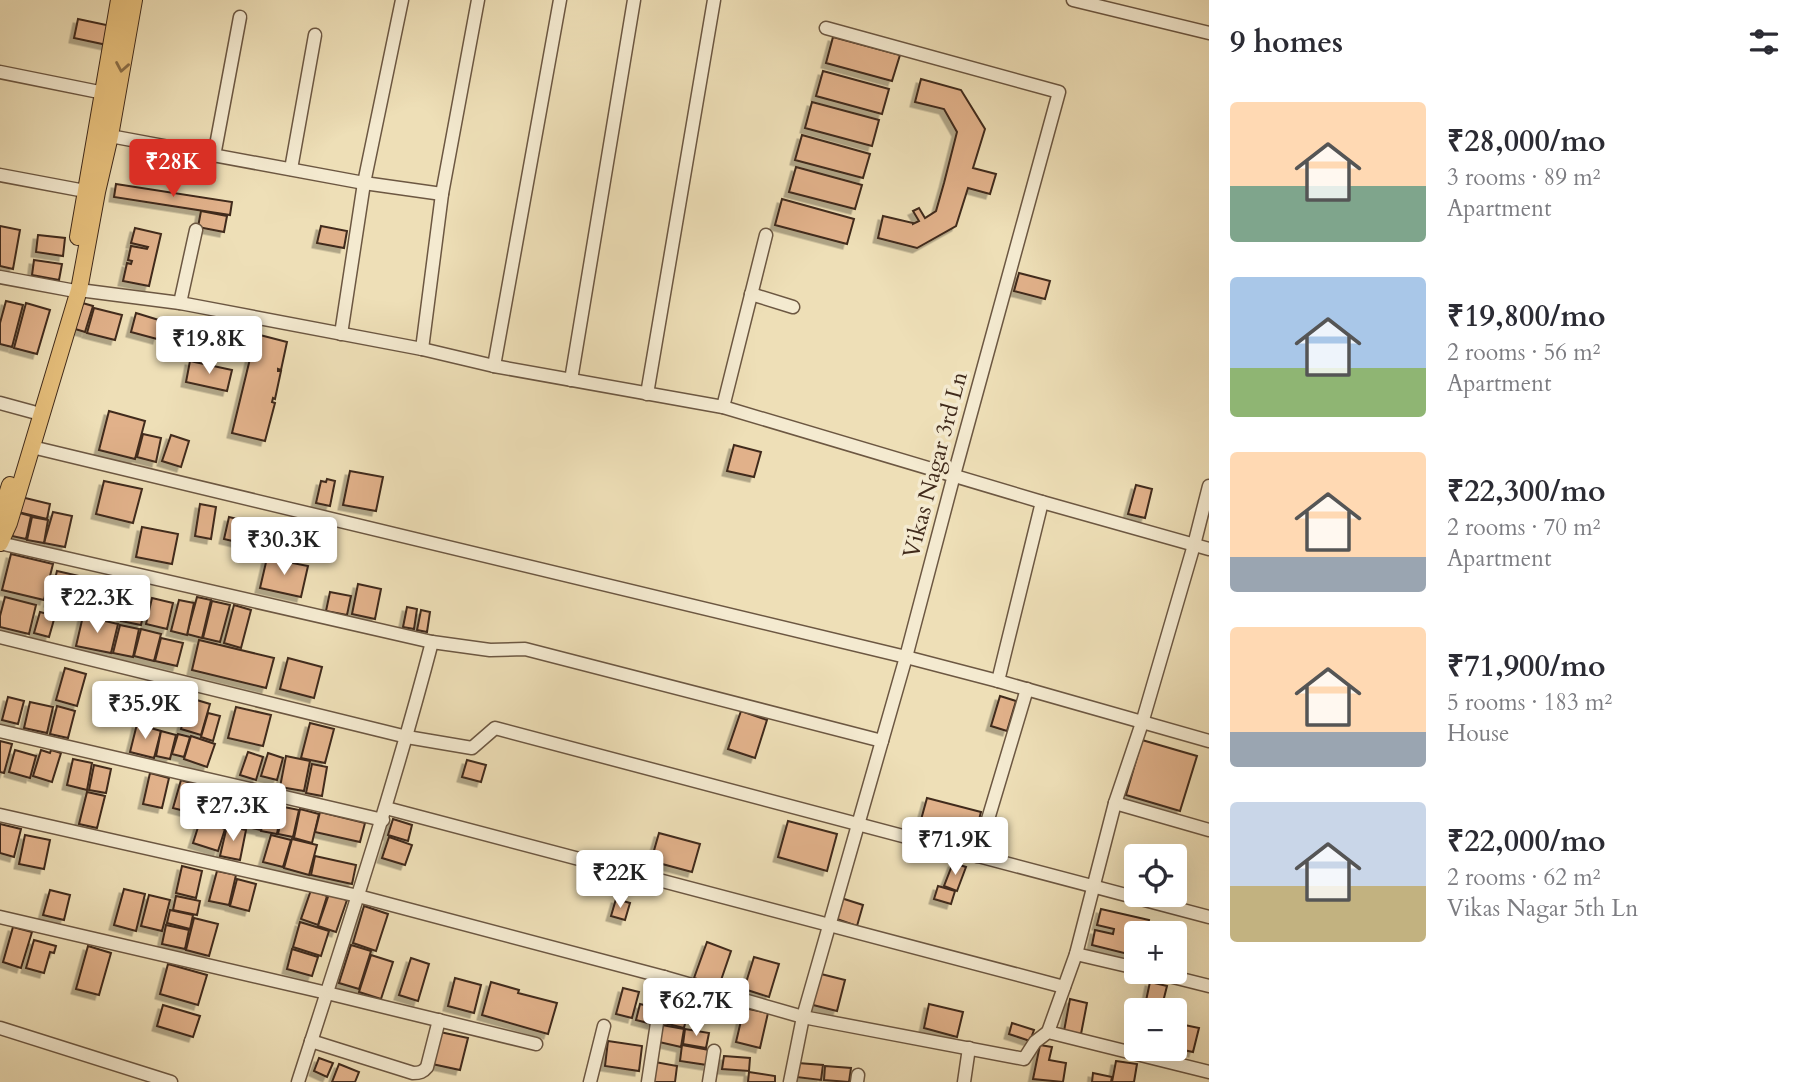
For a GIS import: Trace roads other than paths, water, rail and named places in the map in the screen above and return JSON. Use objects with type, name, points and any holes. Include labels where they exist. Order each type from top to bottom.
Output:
[{"type":"main road","points":[[0,516],[74,290],[85,191],[119,0]]},
{"type":"main road","points":[[1,536],[9,523],[32,447],[74,290],[110,136],[134,0]]},
{"type":"street","points":[[341,334],[364,183],[402,0]]},
{"type":"street","points":[[422,349],[442,194],[478,0]]},
{"type":"street","points":[[494,366],[560,0]]},
{"type":"street","points":[[571,380],[634,0]]},
{"type":"street","points":[[647,394],[714,0]]},
{"type":"street","points":[[1073,0],[1209,33]]},
{"type":"street","points":[[214,156],[240,17]]},
{"type":"street","name":"Vikas Nagar 3rd Ln","points":[[790,1082],[803,1017],[906,657],[1059,92],[826,28]]},
{"type":"street","points":[[291,169],[315,35]]},
{"type":"street","points":[[0,72],[104,93]]},
{"type":"street","points":[[110,136],[364,183],[442,194]]},
{"type":"street","points":[[0,174],[85,191]]},
{"type":"street","points":[[180,303],[196,230]]},
{"type":"street","points":[[723,407],[766,235]]},
{"type":"street","points":[[0,277],[74,290],[180,303],[422,349],[494,366],[723,407],[1209,549]]},
{"type":"street","points":[[751,294],[793,307]]},
{"type":"street","points":[[0,403],[33,412]]},
{"type":"street","points":[[32,447],[906,657],[1209,741]]},
{"type":"street","points":[[0,815],[358,896],[664,977],[803,1017],[1024,1059],[1035,1042],[1048,1032],[1076,954],[1115,803],[1142,723],[1209,486]]},
{"type":"street","points":[[998,681],[1042,502]]},
{"type":"street","points":[[1,536],[432,642],[490,650],[525,649],[882,741]]},
{"type":"street","points":[[0,637],[407,737],[472,748],[495,728],[1209,917]]},
{"type":"street","points":[[298,1082],[384,814],[432,642]]},
{"type":"street","points":[[977,856],[1027,690]]},
{"type":"street","points":[[0,731],[384,814],[829,924],[1064,987]]},
{"type":"street","points":[[1115,803],[1209,830]]},
{"type":"street","points":[[0,917],[536,1044]]},
{"type":"street","points":[[1076,954],[1124,965]]},
{"type":"street","points":[[648,1082],[664,977]]},
{"type":"street","points":[[1187,980],[1209,986]]},
{"type":"street","points":[[311,1041],[419,1073],[427,1067],[439,1020]]},
{"type":"street","points":[[590,1082],[604,1026]]},
{"type":"street","points":[[0,1028],[171,1082]]},
{"type":"street","points":[[1048,1032],[1209,1072]]},
{"type":"street","points":[[964,1082],[969,1048]]},
{"type":"street","points":[[709,1082],[714,1051]]}]
